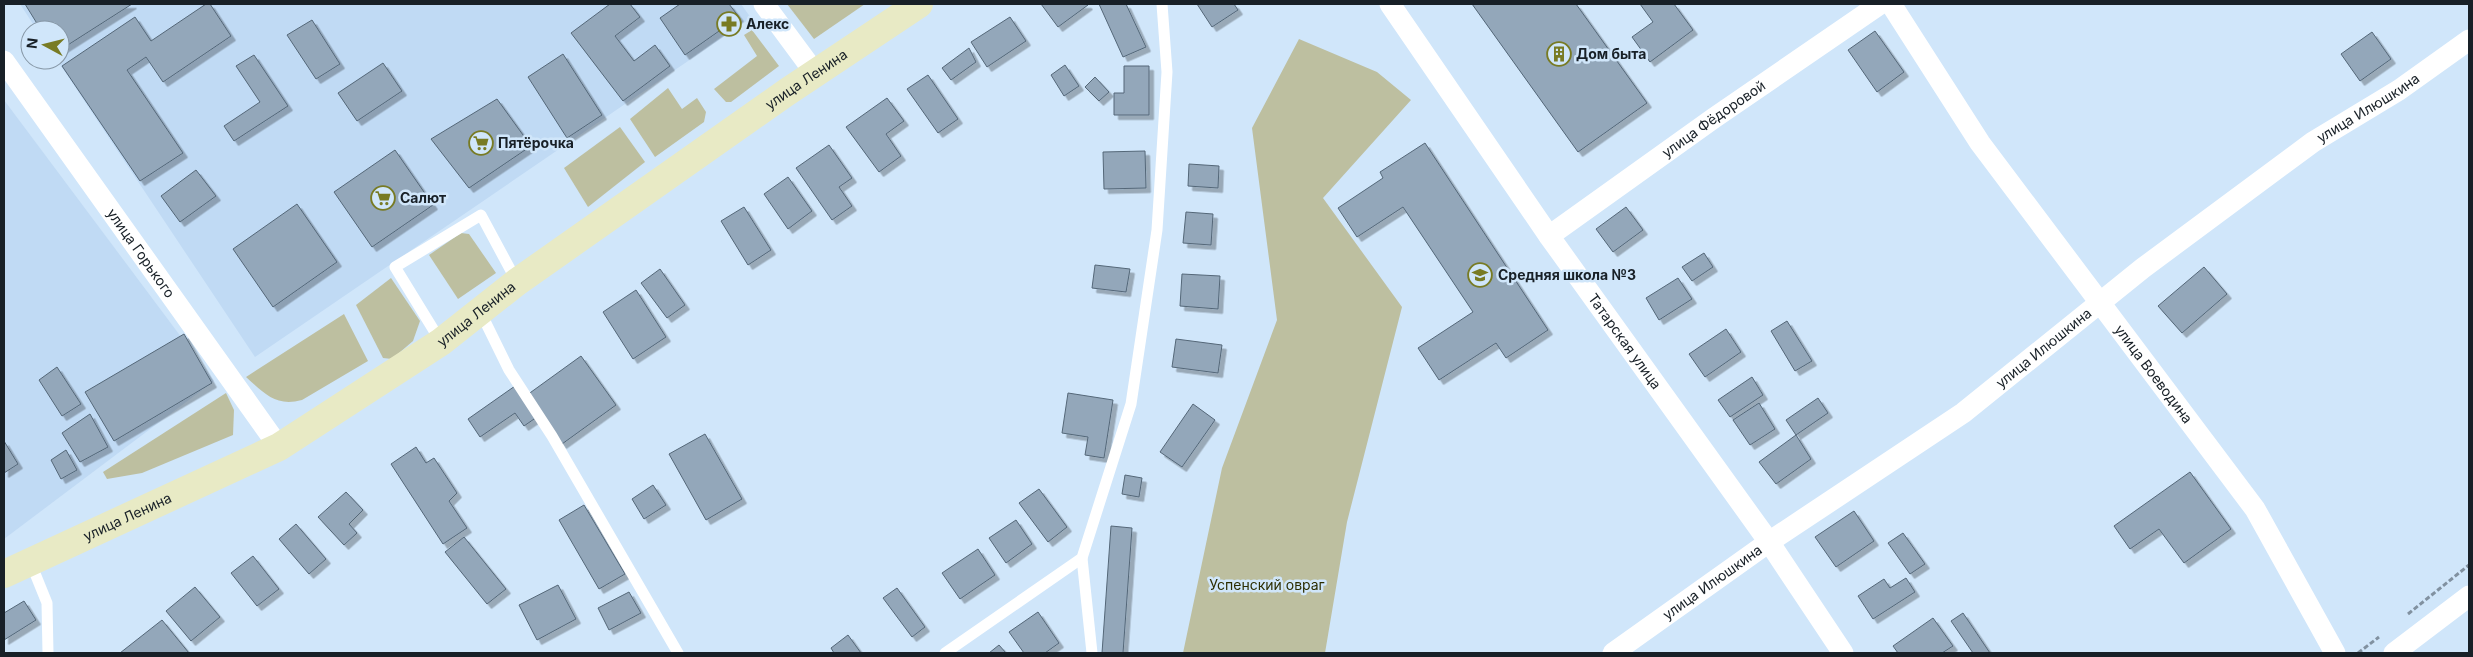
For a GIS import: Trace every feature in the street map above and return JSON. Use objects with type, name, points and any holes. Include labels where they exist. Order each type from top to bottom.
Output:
[{"type":"street","points":[[764,4],[816,73]]},
{"type":"street","name":"улица Ленина","points":[[4,574],[279,447],[441,342],[517,282],[816,73],[919,4]]},
{"type":"street","name":"Татарская улица","points":[[1390,4],[1549,236],[1768,542],[1843,653]]},
{"type":"street","name":"улица Фёдоровой","points":[[1549,236],[1714,118],[1880,4]]},
{"type":"street","name":"улица Воеводина","points":[[1890,4],[1980,143],[2255,509],[2335,653]]},
{"type":"street","name":"улица Илюшкина","points":[[1613,653],[1768,542],[1963,413],[2143,268],[2313,142],[2399,90],[2469,40]]},
{"type":"street","name":"улица Горького","points":[[4,61],[279,447]]},
{"type":"street","points":[[2394,653],[2469,596]]},
{"type":"lane","points":[[1092,653],[1082,558],[1131,404],[1157,230],[1167,72],[1162,4]]},
{"type":"lane","points":[[441,342],[395,266],[481,215],[517,282]]},
{"type":"lane","points":[[480,311],[509,370],[552,436],[678,653]]},
{"type":"lane","points":[[945,653],[1082,558]]},
{"type":"lane","points":[[30,561],[47,603],[48,653]]},
{"type":"path","points":[[2403,618],[2469,565]]},
{"type":"path","points":[[2358,653],[2380,636]]},
{"type":"shaded area","points":[[20,4],[741,4],[751,18],[255,357],[64,70],[70,70],[70,20],[30,20]]},
{"type":"shaded area","points":[[4,100],[214,381],[4,539]]},
{"type":"green space","points":[[787,4],[865,4],[814,39]]},
{"type":"green space","points":[[752,30],[779,66],[731,102],[726,102],[714,89],[757,56],[744,35]]},
{"type":"green space","name":"Успенский овраг","points":[[1299,39],[1377,72],[1411,100],[1323,198],[1402,307],[1347,522],[1325,653],[1183,653],[1222,468],[1277,320],[1252,128]]},
{"type":"green space","points":[[668,88],[682,109],[697,98],[706,112],[704,122],[655,157],[630,119]]},
{"type":"green space","points":[[620,127],[645,162],[588,207],[564,168]]},
{"type":"green space","points":[[461,233],[469,234],[496,273],[458,299],[429,255]]},
{"type":"green space","points":[[391,278],[420,321],[413,341],[392,359],[383,358],[356,305]]},
{"type":"green space","points":[[344,314],[368,361],[302,400],[293,402],[271,398],[246,377]]},
{"type":"green space","points":[[226,393],[234,410],[233,435],[142,473],[107,479],[103,472]]},
{"type":"building","points":[[25,4],[132,4],[70,44],[70,20],[35,20]]},
{"type":"building","points":[[206,4],[210,4],[231,36],[163,82],[146,57],[127,70],[183,153],[140,181],[65,70],[70,70],[70,61],[135,17],[151,41]]},
{"type":"building","points":[[610,4],[630,4],[640,17],[615,36],[634,61],[655,45],[670,66],[623,101],[571,33]]},
{"type":"building","points":[[680,4],[729,4],[739,17],[685,55],[660,18]]},
{"type":"building","points":[[1041,4],[1087,4],[1088,5],[1058,27]]},
{"type":"building","points":[[1099,4],[1126,4],[1146,47],[1123,57]]},
{"type":"building","points":[[1197,4],[1234,4],[1238,10],[1212,27]]},
{"type":"building","name":"Дом быта","points":[[1472,4],[1576,4],[1647,103],[1578,152]]},
{"type":"building","points":[[1640,4],[1674,4],[1693,30],[1650,62],[1632,37],[1653,22]]},
{"type":"building","points":[[1010,17],[1026,41],[987,67],[971,42]]},
{"type":"building","points":[[312,20],[340,64],[316,79],[287,35]]},
{"type":"building","points":[[1875,31],[1904,72],[1877,92],[1848,50]]},
{"type":"building","points":[[2372,32],[2391,59],[2360,81],[2341,54]]},
{"type":"building","points":[[969,48],[976,62],[951,80],[942,68]]},
{"type":"building","points":[[563,54],[602,115],[567,138],[528,77]]},
{"type":"building","points":[[254,55],[288,106],[234,141],[224,126],[260,102],[236,66]]},
{"type":"building","points":[[383,63],[402,91],[357,121],[338,93]]},
{"type":"building","points":[[1065,65],[1079,86],[1064,96],[1051,75]]},
{"type":"building","points":[[1124,66],[1149,66],[1149,115],[1114,115],[1114,93],[1124,93]]},
{"type":"building","points":[[928,75],[958,119],[938,133],[907,89]]},
{"type":"building","points":[[1095,77],[1109,92],[1099,101],[1085,87]]},
{"type":"building","points":[[887,98],[904,121],[886,134],[901,156],[879,172],[846,127]]},
{"type":"building","name":"Пятёрочка","points":[[497,99],[531,146],[469,188],[431,139]]},
{"type":"building","name":"Средняя школа №3","points":[[1425,143],[1548,330],[1506,358],[1496,343],[1439,380],[1418,348],[1473,312],[1403,207],[1357,237],[1338,208],[1383,178],[1380,172]]},
{"type":"building","points":[[829,145],[852,178],[839,187],[852,206],[832,220],[796,168]]},
{"type":"building","name":"Салют","points":[[395,150],[433,205],[372,247],[334,192]]},
{"type":"building","points":[[1145,151],[1146,188],[1104,189],[1103,152]]},
{"type":"building","points":[[1189,164],[1219,166],[1218,188],[1188,186]]},
{"type":"building","points":[[196,170],[216,196],[180,222],[161,196]]},
{"type":"building","points":[[788,177],[812,211],[788,229],[764,194]]},
{"type":"building","points":[[297,204],[337,262],[273,307],[233,249]]},
{"type":"building","points":[[744,207],[771,250],[748,265],[721,221]]},
{"type":"building","points":[[1626,207],[1643,230],[1613,252],[1596,229]]},
{"type":"building","points":[[1186,212],[1213,214],[1211,245],[1183,243]]},
{"type":"building","points":[[1704,253],[1713,267],[1692,281],[1682,267]]},
{"type":"building","points":[[1095,265],[1130,269],[1126,292],[1092,288]]},
{"type":"building","points":[[2204,267],[2227,294],[2182,333],[2158,306]]},
{"type":"building","points":[[660,269],[685,305],[667,318],[641,283]]},
{"type":"building","points":[[1182,274],[1220,276],[1218,309],[1180,306]]},
{"type":"building","points":[[1678,278],[1692,299],[1659,320],[1646,298]]},
{"type":"building","points":[[636,290],[666,337],[633,359],[603,312]]},
{"type":"building","points":[[1787,321],[1812,361],[1795,371],[1771,331]]},
{"type":"building","points":[[1726,329],[1741,352],[1705,377],[1689,354]]},
{"type":"building","points":[[184,334],[212,383],[114,441],[85,392]]},
{"type":"building","points":[[1176,339],[1222,345],[1218,373],[1172,367]]},
{"type":"building","points":[[581,356],[616,405],[562,444],[527,395]]},
{"type":"building","points":[[57,367],[81,404],[62,416],[39,380]]},
{"type":"building","points":[[1752,377],[1763,395],[1730,417],[1718,400]]},
{"type":"building","points":[[515,386],[537,417],[524,426],[515,413],[480,437],[468,419]]},
{"type":"building","points":[[1068,393],[1113,400],[1104,458],[1085,455],[1088,437],[1062,433]]},
{"type":"building","points":[[1818,398],[1828,413],[1796,435],[1786,420]]},
{"type":"building","points":[[1759,403],[1775,429],[1750,445],[1733,420]]},
{"type":"building","points":[[1193,404],[1215,420],[1182,467],[1160,452]]},
{"type":"building","points":[[90,414],[108,447],[80,462],[62,433]]},
{"type":"building","points":[[705,434],[742,499],[706,520],[669,454]]},
{"type":"building","points":[[1796,435],[1811,459],[1776,484],[1759,462]]},
{"type":"building","points":[[4,441],[18,464],[4,473]]},
{"type":"building","points":[[416,447],[426,463],[434,458],[457,493],[449,501],[467,528],[443,544],[391,464]]},
{"type":"building","points":[[66,450],[77,470],[61,479],[51,460]]},
{"type":"building","points":[[2190,472],[2231,529],[2184,563],[2159,529],[2130,549],[2114,526]]},
{"type":"building","points":[[1125,475],[1142,478],[1139,497],[1122,494]]},
{"type":"building","points":[[653,485],[666,505],[644,519],[632,499]]},
{"type":"building","points":[[1039,489],[1067,527],[1048,542],[1019,503]]},
{"type":"building","points":[[346,492],[363,510],[349,524],[357,533],[344,545],[318,517]]},
{"type":"building","points":[[584,505],[625,574],[599,589],[559,520]]},
{"type":"building","points":[[1854,511],[1874,541],[1836,567],[1815,537]]},
{"type":"building","points":[[1016,520],[1032,544],[1006,563],[989,538]]},
{"type":"building","points":[[296,524],[326,559],[309,574],[279,539]]},
{"type":"building","points":[[1111,526],[1132,528],[1123,653],[1102,653]]},
{"type":"building","points":[[1903,533],[1925,564],[1910,574],[1888,543]]},
{"type":"building","points":[[464,537],[506,589],[487,604],[445,552]]},
{"type":"building","points":[[978,549],[995,575],[960,599],[942,573]]},
{"type":"building","points":[[253,556],[279,589],[257,606],[231,573]]},
{"type":"building","points":[[1906,578],[1915,592],[1873,619],[1858,596],[1884,579],[1890,588]]},
{"type":"building","points":[[558,585],[576,619],[537,640],[519,605]]},
{"type":"building","points":[[195,587],[220,617],[191,641],[166,611]]},
{"type":"building","points":[[897,588],[925,627],[912,637],[883,598]]},
{"type":"building","points":[[629,592],[641,613],[609,630],[598,608]]},
{"type":"building","points":[[24,601],[36,620],[4,640],[4,613]]},
{"type":"building","points":[[1038,612],[1059,643],[1045,653],[1024,653],[1009,632]]},
{"type":"building","points":[[1963,613],[1990,653],[1973,653],[1951,621]]},
{"type":"building","points":[[1933,618],[1953,646],[1942,653],[1898,653],[1893,646]]},
{"type":"building","points":[[162,620],[189,653],[120,653]]},
{"type":"building","points":[[848,635],[861,653],[834,653],[831,648]]},
{"type":"building","points":[[999,645],[1006,653],[989,653]]},
{"type":"place","name":"Алекс","points":[[729,24]]},
{"type":"place","name":"Дом быта","points":[[1559,54]]},
{"type":"place","name":"Пятёрочка","points":[[481,143]]},
{"type":"place","name":"Салют","points":[[383,198]]},
{"type":"place","name":"Средняя школа №3","points":[[1480,275]]}]
